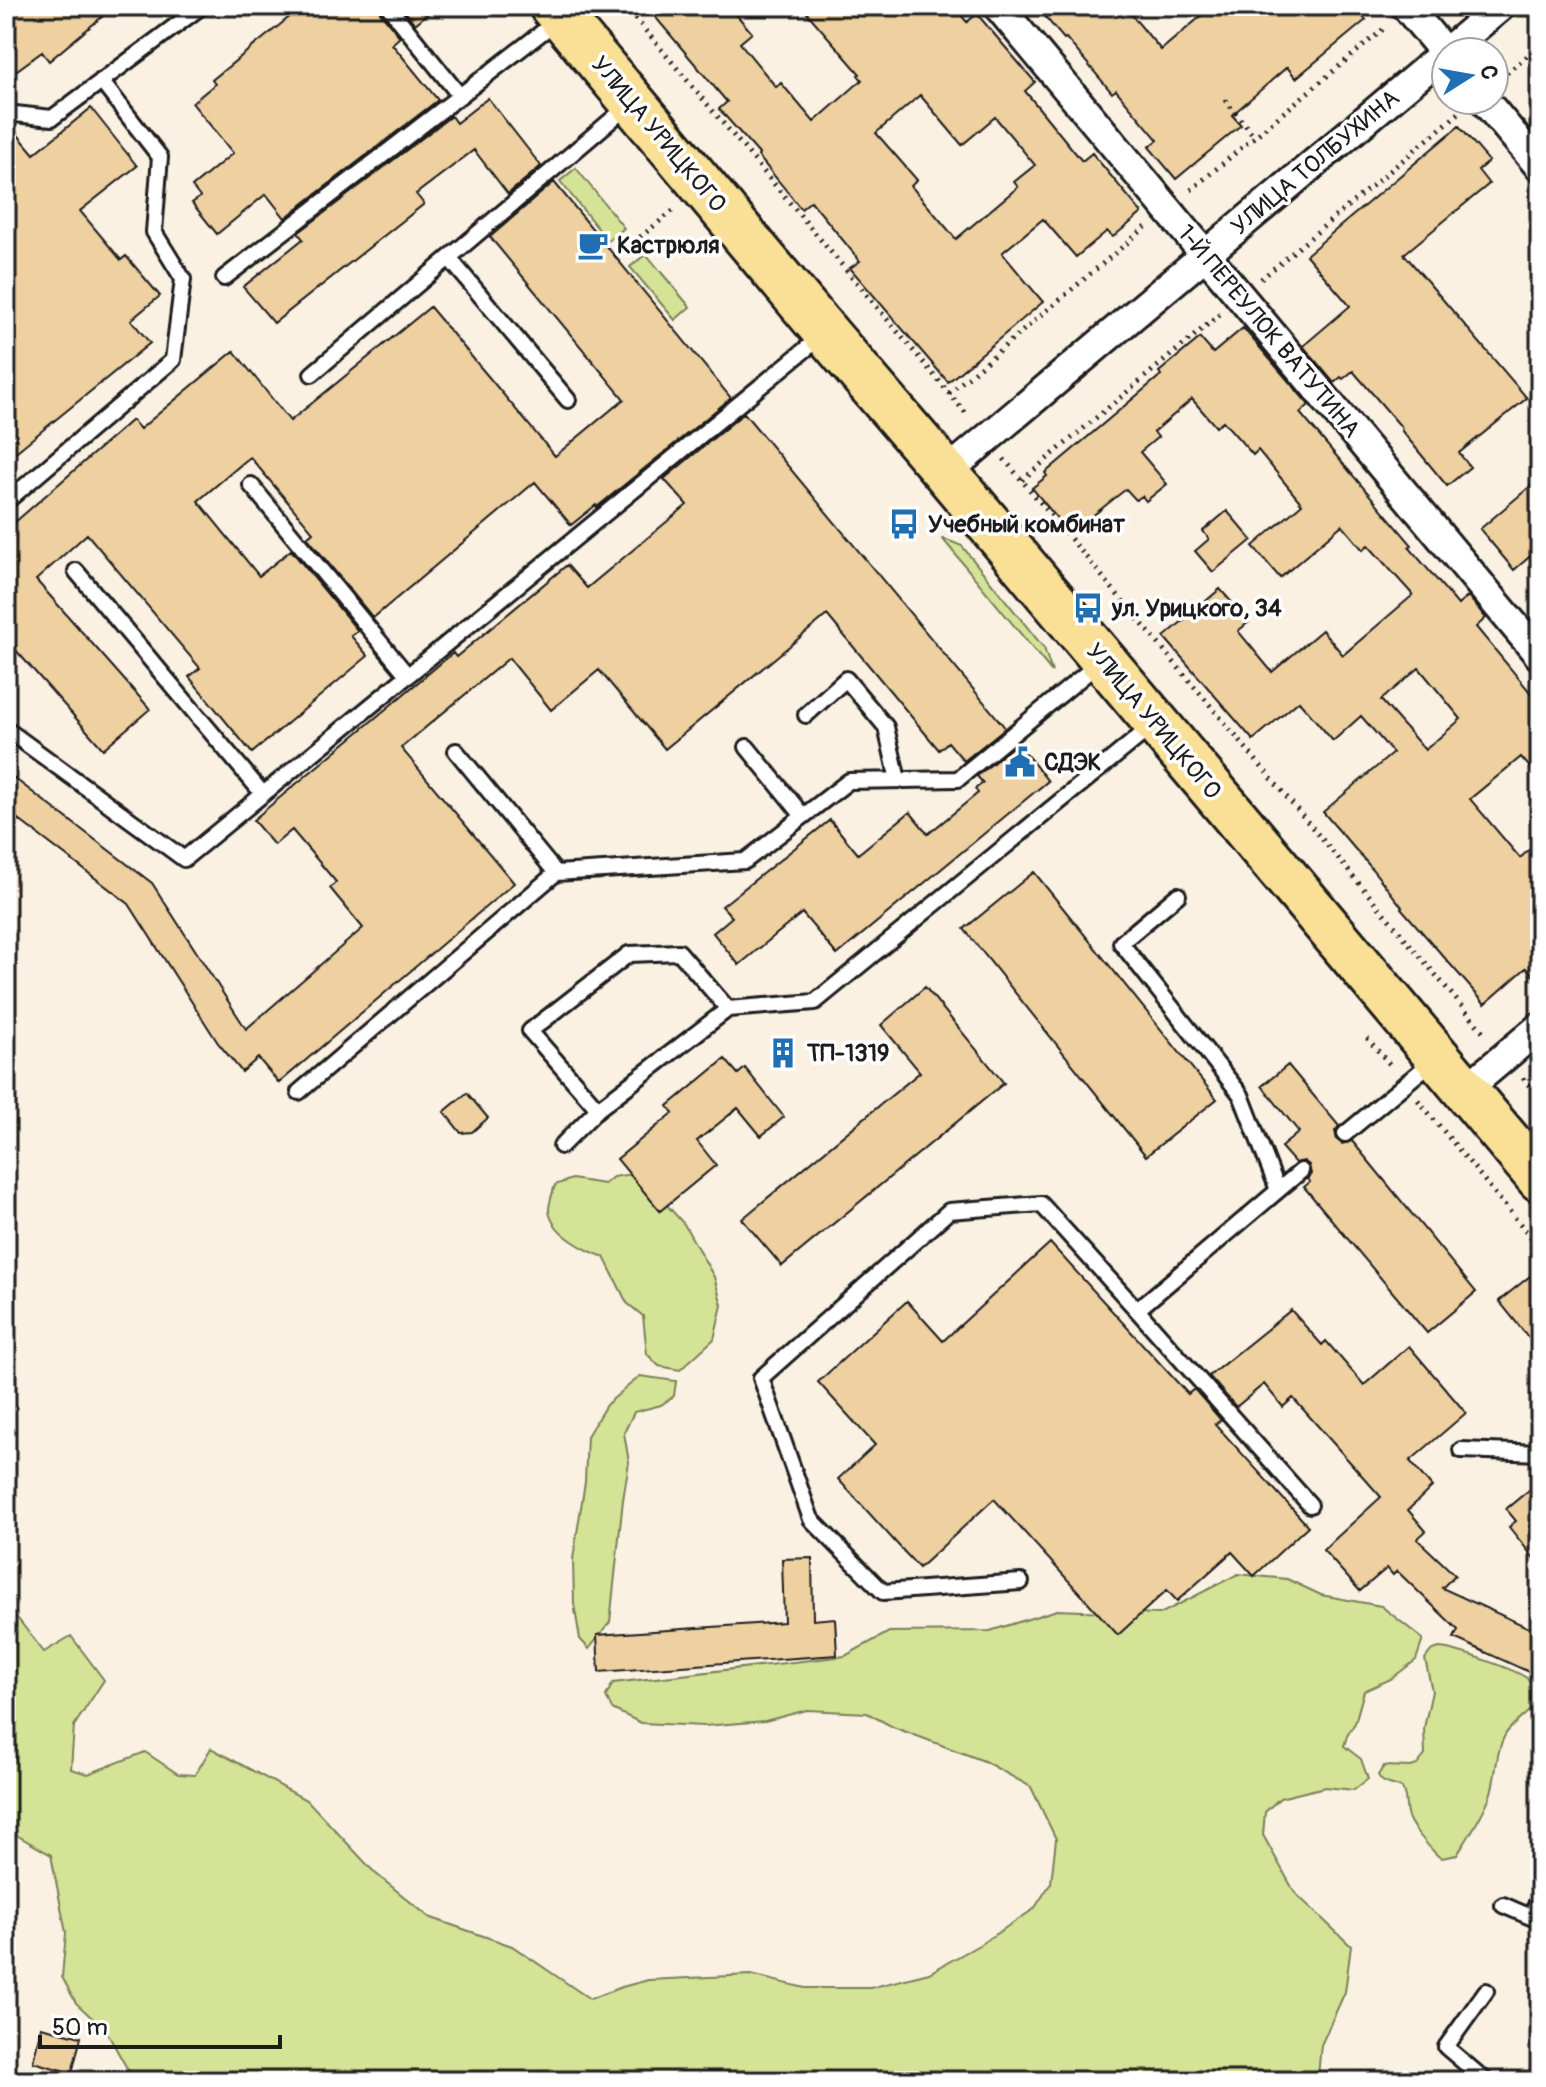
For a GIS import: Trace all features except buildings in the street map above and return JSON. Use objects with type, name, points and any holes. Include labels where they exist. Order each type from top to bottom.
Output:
[{"type":"main road","name":"УЛИЦА УРИЦКОГО","points":[[556,11],[1540,1179]]},
{"type":"street","name":"1-Й ПЕРЕУЛОК ВАТУТИНА","points":[[998,6],[1540,656]]},
{"type":"street","points":[[1406,6],[1431,36]]},
{"type":"street","name":"УЛИЦА ТОЛБУХИНА","points":[[1465,36],[1501,6]]},
{"type":"street","name":"УЛИЦА ТОЛБУХИНА","points":[[946,473],[1430,66]]},
{"type":"street","points":[[1497,116],[1540,167]]},
{"type":"street","points":[[1451,1073],[1505,1057],[1540,1027]]},
{"type":"lane","points":[[6,113],[52,118],[202,6]]},
{"type":"lane","points":[[388,6],[460,96]]},
{"type":"lane","points":[[224,278],[460,96],[556,11]]},
{"type":"lane","points":[[6,502],[173,360],[183,279],[154,232],[160,157],[101,81]]},
{"type":"lane","points":[[312,374],[633,102]]},
{"type":"lane","points":[[449,258],[568,400]]},
{"type":"lane","points":[[6,729],[184,859],[826,333]]},
{"type":"lane","points":[[251,485],[408,676]]},
{"type":"lane","points":[[76,571],[263,794]]},
{"type":"lane","points":[[299,1092],[556,873],[745,861],[849,781],[958,779],[1103,660]]},
{"type":"lane","points":[[806,715],[846,679],[886,727],[898,780]]},
{"type":"lane","points":[[561,1146],[598,1109],[728,1009],[815,1002],[1155,723]]},
{"type":"lane","points":[[747,747],[803,816]]},
{"type":"lane","points":[[456,751],[556,873]]},
{"type":"lane","points":[[1178,895],[1121,943],[1241,1095],[1278,1190]]},
{"type":"lane","points":[[598,1109],[530,1031],[629,954],[679,952],[728,1009]]},
{"type":"lane","points":[[1345,1134],[1451,1073]]},
{"type":"lane","points":[[1137,1310],[1301,1171]]},
{"type":"lane","points":[[1021,1582],[883,1592],[811,1519],[761,1378],[949,1211],[1041,1204],[1310,1505]]},
{"type":"lane","points":[[1461,1450],[1540,1453]]},
{"type":"lane","points":[[1503,1905],[1536,1919],[1540,1896]]},
{"type":"lane","points":[[1486,1991],[1446,2047],[1486,2081]]},
{"type":"path","points":[[625,6],[1540,1099]]},
{"type":"path","points":[[1510,70],[1540,45]]},
{"type":"path","points":[[1225,100],[1255,137]]},
{"type":"path","points":[[615,257],[678,207]]},
{"type":"green space","points":[[576,168],[624,228],[608,241],[560,181]]},
{"type":"green space","points":[[646,254],[690,307],[675,320],[630,267]]},
{"type":"green space","points":[[942,538],[962,546],[1044,648],[1052,672]]},
{"type":"green space","points":[[638,1173],[684,1224],[714,1277],[722,1305],[714,1339],[680,1370],[659,1366],[647,1354],[643,1316],[627,1303],[604,1257],[562,1233],[549,1210],[555,1185],[572,1179],[604,1184],[613,1177]]},
{"type":"green space","points":[[640,1376],[676,1381],[674,1396],[661,1405],[634,1412],[624,1433],[629,1462],[610,1622],[589,1649],[580,1639],[574,1604],[573,1559],[585,1482],[587,1436],[606,1405]]},
{"type":"green space","points":[[1238,1574],[1287,1579],[1321,1595],[1381,1606],[1423,1639],[1416,1660],[1391,1679],[1364,1691],[1355,1723],[1344,1746],[1361,1759],[1368,1779],[1354,1790],[1325,1787],[1280,1798],[1265,1812],[1263,1835],[1295,1893],[1351,1946],[1345,1992],[1321,2045],[1318,2076],[1360,2073],[1362,2081],[145,2081],[128,2070],[106,2031],[76,2003],[62,1977],[66,1933],[51,1855],[6,1829],[6,1610],[18,1619],[44,1652],[71,1636],[104,1680],[74,1726],[71,1769],[88,1774],[145,1752],[178,1774],[195,1775],[211,1748],[308,1801],[375,1873],[429,1917],[512,1946],[590,1999],[648,1980],[751,1975],[805,1988],[870,1988],[929,1973],[1034,1909],[1051,1883],[1056,1839],[1031,1787],[984,1761],[893,1727],[867,1713],[807,1710],[765,1721],[704,1726],[641,1723],[612,1709],[606,1696],[613,1683],[845,1656],[889,1632],[990,1631],[1057,1610],[1160,1614]]},
{"type":"green space","points":[[1439,1648],[1514,1671],[1529,1680],[1537,1698],[1531,1709],[1505,1735],[1499,1749],[1490,1796],[1475,1826],[1457,1855],[1442,1858],[1411,1824],[1402,1788],[1385,1782],[1378,1775],[1384,1766],[1417,1765],[1425,1755],[1424,1728],[1432,1691],[1425,1659],[1431,1651]]},
{"type":"place","name":"Кастрюля","points":[[593,245]]},
{"type":"place","name":"Учебный комбинат","points":[[904,524]]},
{"type":"place","name":"ул. Урицкого, 34","points":[[1088,608]]},
{"type":"place","name":"СДЭК","points":[[1020,762]]},
{"type":"place","name":"ТП-1319","points":[[783,1053]]}]
